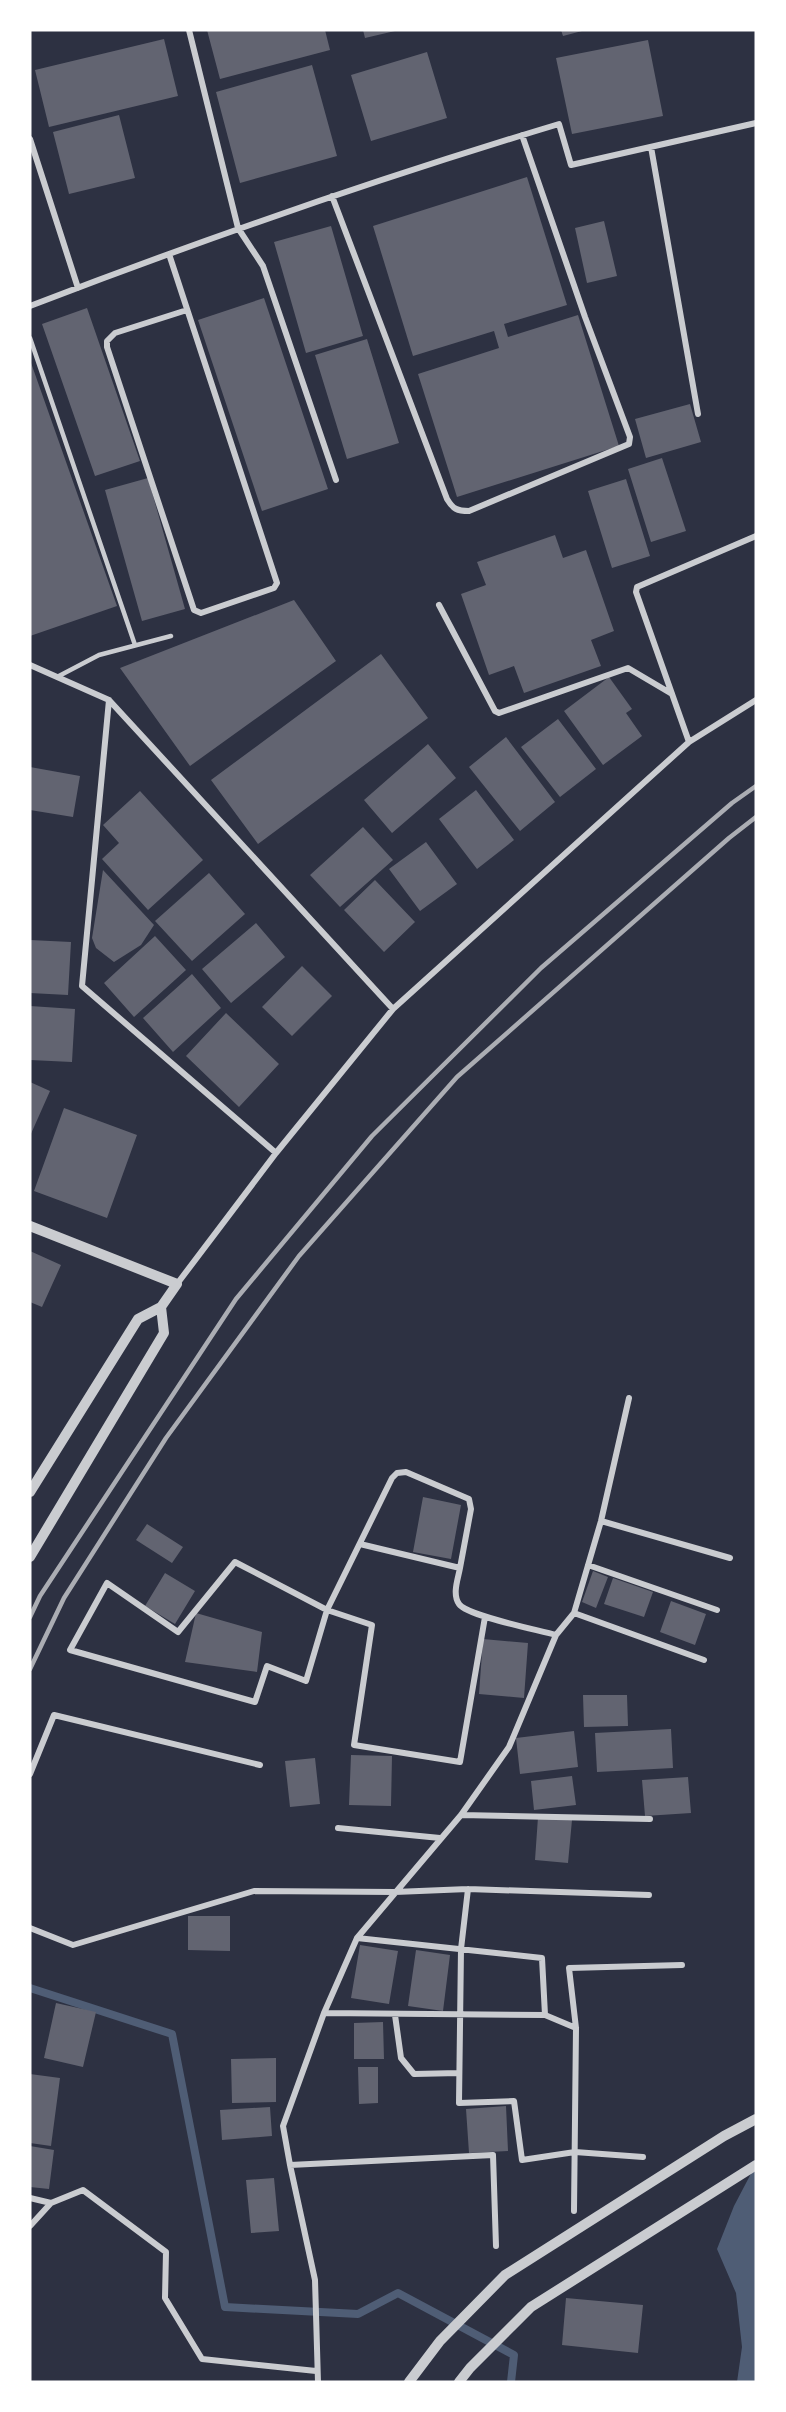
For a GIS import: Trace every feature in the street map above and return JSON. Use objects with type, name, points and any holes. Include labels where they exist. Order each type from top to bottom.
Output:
[{"type":"street","points":[[189,30],[238,228],[263,266],[336,480]]},
{"type":"street","points":[[30,306],[238,228],[559,124],[572,165],[756,123]]},
{"type":"street","points":[[332,196],[447,499],[452,507],[459,511],[469,511],[629,444],[630,437],[581,306],[522,135]]},
{"type":"street","points":[[30,140],[78,288]]},
{"type":"street","points":[[651,147],[698,414]]},
{"type":"street","points":[[169,254],[277,583],[274,588],[197,613],[194,610],[107,347],[107,341],[115,333],[187,310]]},
{"type":"street","points":[[689,742],[636,592],[637,587],[756,536]]},
{"type":"street","points":[[439,605],[495,711],[499,713],[628,668],[672,694]]},
{"type":"street","points":[[30,665],[110,700],[393,1009]]},
{"type":"street","points":[[110,700],[82,986],[276,1153]]},
{"type":"street","points":[[30,1492],[138,1319],[161,1307],[276,1153],[393,1009],[689,742],[756,700]]},
{"type":"street","points":[[30,1226],[177,1284]]},
{"type":"street","points":[[30,1557],[164,1333],[161,1307]]},
{"type":"street","points":[[318,2382],[315,2280],[283,2126],[324,2013],[357,1938],[461,1815],[509,1747],[556,1635],[574,1613],[601,1521],[629,1398]]},
{"type":"street","points":[[485,1617],[460,1762],[354,1745],[372,1625],[327,1610],[235,1562],[178,1632],[107,1583],[70,1650],[255,1702],[267,1666],[306,1681],[327,1610],[392,1478],[397,1473],[406,1472],[469,1499],[471,1509],[455,1595],[458,1604],[462,1608],[485,1617],[556,1635]]},
{"type":"street","points":[[601,1521],[730,1558]]},
{"type":"street","points":[[360,1544],[460,1568]]},
{"type":"street","points":[[588,1565],[717,1610]]},
{"type":"street","points":[[574,1613],[704,1660]]},
{"type":"street","points":[[30,1774],[54,1715],[260,1765]]},
{"type":"street","points":[[461,1815],[650,1819]]},
{"type":"street","points":[[338,1828],[440,1838]]},
{"type":"street","points":[[468,1889],[461,1949],[459,2103],[514,2101],[522,2160],[575,2152],[643,2157]]},
{"type":"street","points":[[30,1928],[73,1945],[254,1891],[395,1892],[468,1889],[649,1895]]},
{"type":"street","points":[[357,1938],[542,1958],[545,2015]]},
{"type":"street","points":[[574,2211],[576,2028],[569,1968],[682,1965]]},
{"type":"street","points":[[324,2013],[545,2015],[576,2028]]},
{"type":"street","points":[[395,2015],[401,2058],[414,2074],[459,2073]]},
{"type":"street","points":[[409,2382],[440,2341],[505,2275],[724,2136],[756,2119]]},
{"type":"street","points":[[290,2165],[493,2156],[496,2246]]},
{"type":"street","points":[[459,2382],[531,2307],[756,2165]]},
{"type":"street","points":[[30,2226],[51,2204],[84,2190],[166,2252],[165,2298],[202,2359],[316,2371]]},
{"type":"street","points":[[30,2198],[51,2204]]},
{"type":"lane","points":[[30,338],[135,645]]},
{"type":"lane","points":[[57,676],[99,655],[171,636]]},
{"type":"water","points":[[756,2164],[756,2382],[737,2382],[742,2347],[736,2293],[717,2249],[734,2206]]},
{"type":"building","points":[[207,30],[325,30],[330,50],[220,79]]},
{"type":"building","points":[[363,30],[395,30],[395,31],[365,38]]},
{"type":"building","points":[[561,30],[582,30],[582,31],[563,36]]},
{"type":"building","points":[[164,39],[178,96],[49,127],[35,70]]},
{"type":"building","points":[[648,40],[663,116],[572,134],[556,58]]},
{"type":"building","points":[[427,52],[447,118],[371,141],[351,75]]},
{"type":"building","points":[[312,65],[337,156],[240,183],[216,92]]},
{"type":"building","points":[[119,115],[135,178],[69,194],[53,132]]},
{"type":"building","points":[[527,177],[567,305],[504,324],[508,337],[578,315],[619,446],[457,497],[418,374],[499,348],[494,331],[413,356],[373,226]]},
{"type":"building","points":[[604,221],[617,276],[587,283],[575,228]]},
{"type":"building","points":[[331,226],[363,336],[306,353],[274,242]]},
{"type":"building","points":[[264,298],[328,489],[262,511],[198,320]]},
{"type":"building","points":[[87,308],[140,461],[95,476],[42,324]]},
{"type":"building","points":[[367,339],[399,443],[347,459],[315,355]]},
{"type":"building","points":[[30,360],[117,606],[30,636]]},
{"type":"building","points":[[690,404],[701,442],[646,458],[635,419]]},
{"type":"building","points":[[662,458],[686,531],[651,542],[628,469]]},
{"type":"building","points":[[148,478],[185,609],[142,621],[105,490]]},
{"type":"building","points":[[626,479],[650,556],[612,568],[588,491]]},
{"type":"building","points":[[555,535],[563,558],[586,550],[614,631],[591,640],[601,666],[524,693],[514,666],[489,675],[461,594],[486,585],[477,562]]},
{"type":"building","points":[[294,600],[336,661],[190,766],[120,668]]},
{"type":"building","points":[[381,654],[428,718],[258,844],[211,780]]},
{"type":"building","points":[[609,677],[632,709],[626,713],[642,736],[603,765],[564,711]]},
{"type":"building","points":[[558,719],[596,769],[560,797],[521,747]]},
{"type":"building","points":[[506,737],[555,802],[520,831],[469,767]]},
{"type":"building","points":[[428,744],[456,778],[392,833],[364,800]]},
{"type":"building","points":[[30,767],[80,776],[73,817],[30,810]]},
{"type":"building","points":[[476,790],[514,840],[477,869],[439,819]]},
{"type":"building","points":[[140,791],[203,860],[148,910],[102,859],[119,843],[103,825]]},
{"type":"building","points":[[363,827],[393,860],[340,907],[310,875]]},
{"type":"building","points":[[426,842],[457,884],[420,911],[389,869]]},
{"type":"building","points":[[103,870],[154,925],[141,945],[114,962],[96,948],[92,938]]},
{"type":"building","points":[[209,873],[245,914],[192,961],[155,921]]},
{"type":"building","points":[[375,880],[415,922],[384,952],[344,910]]},
{"type":"building","points":[[256,923],[285,957],[231,1003],[202,969]]},
{"type":"building","points":[[155,936],[186,970],[134,1017],[104,983]]},
{"type":"building","points":[[30,940],[71,942],[68,995],[30,993]]},
{"type":"building","points":[[302,966],[332,996],[292,1036],[262,1007]]},
{"type":"building","points":[[192,974],[221,1008],[173,1052],[143,1018]]},
{"type":"building","points":[[30,1006],[75,1009],[72,1062],[30,1060]]},
{"type":"building","points":[[226,1013],[279,1064],[239,1107],[186,1056]]},
{"type":"building","points":[[30,1082],[50,1091],[30,1136]]},
{"type":"building","points":[[64,1108],[137,1135],[107,1218],[34,1191]]},
{"type":"building","points":[[30,1251],[61,1265],[42,1307],[30,1302]]},
{"type":"building","points":[[423,1497],[461,1505],[451,1559],[413,1552]]},
{"type":"building","points":[[147,1524],[183,1547],[172,1563],[136,1540]]},
{"type":"building","points":[[593,1571],[608,1577],[596,1608],[582,1602]]},
{"type":"building","points":[[165,1573],[195,1591],[175,1624],[145,1606]]},
{"type":"building","points":[[613,1578],[653,1592],[644,1617],[604,1604]]},
{"type":"building","points":[[671,1601],[706,1614],[695,1645],[660,1632]]},
{"type":"building","points":[[196,1613],[262,1632],[257,1672],[185,1662]]},
{"type":"building","points":[[483,1639],[528,1643],[524,1698],[479,1694]]},
{"type":"building","points":[[583,1695],[627,1695],[628,1726],[584,1727]]},
{"type":"building","points":[[671,1729],[673,1768],[597,1772],[595,1733]]},
{"type":"building","points":[[574,1731],[578,1767],[520,1774],[516,1738]]},
{"type":"building","points":[[351,1755],[392,1756],[391,1806],[349,1805]]},
{"type":"building","points":[[315,1758],[320,1804],[290,1807],[285,1761]]},
{"type":"building","points":[[572,1776],[576,1805],[534,1810],[531,1781]]},
{"type":"building","points":[[688,1777],[691,1813],[645,1816],[642,1780]]},
{"type":"building","points":[[538,1817],[572,1820],[568,1863],[535,1860]]},
{"type":"building","points":[[188,1916],[230,1916],[230,1951],[188,1950]]},
{"type":"building","points":[[360,1945],[398,1951],[389,2004],[351,1998]]},
{"type":"building","points":[[416,1950],[450,1955],[443,2011],[408,2006]]},
{"type":"building","points":[[56,2003],[96,2012],[83,2067],[44,2058]]},
{"type":"building","points":[[383,2022],[384,2059],[354,2059],[354,2023]]},
{"type":"building","points":[[276,2058],[276,2102],[232,2103],[231,2059]]},
{"type":"building","points":[[358,2067],[378,2067],[378,2103],[359,2104]]},
{"type":"building","points":[[30,2074],[60,2078],[51,2146],[30,2143]]},
{"type":"building","points":[[506,2106],[508,2151],[469,2153],[466,2109]]},
{"type":"building","points":[[270,2107],[272,2136],[222,2140],[220,2110]]},
{"type":"building","points":[[30,2146],[54,2150],[49,2189],[30,2187]]},
{"type":"building","points":[[274,2178],[279,2231],[251,2233],[246,2180]]},
{"type":"building","points":[[566,2298],[643,2305],[638,2353],[562,2345]]},
{"type":"waterway","points":[[30,1988],[172,2034],[225,2307],[358,2314],[398,2293],[514,2355],[511,2382]]},
{"type":"railway","points":[[30,1617],[40,1596],[236,1299],[372,1136],[541,968],[732,803],[756,786]]},
{"type":"railway","points":[[30,1669],[64,1598],[166,1438],[299,1256],[457,1077],[729,838],[756,817]]}]
